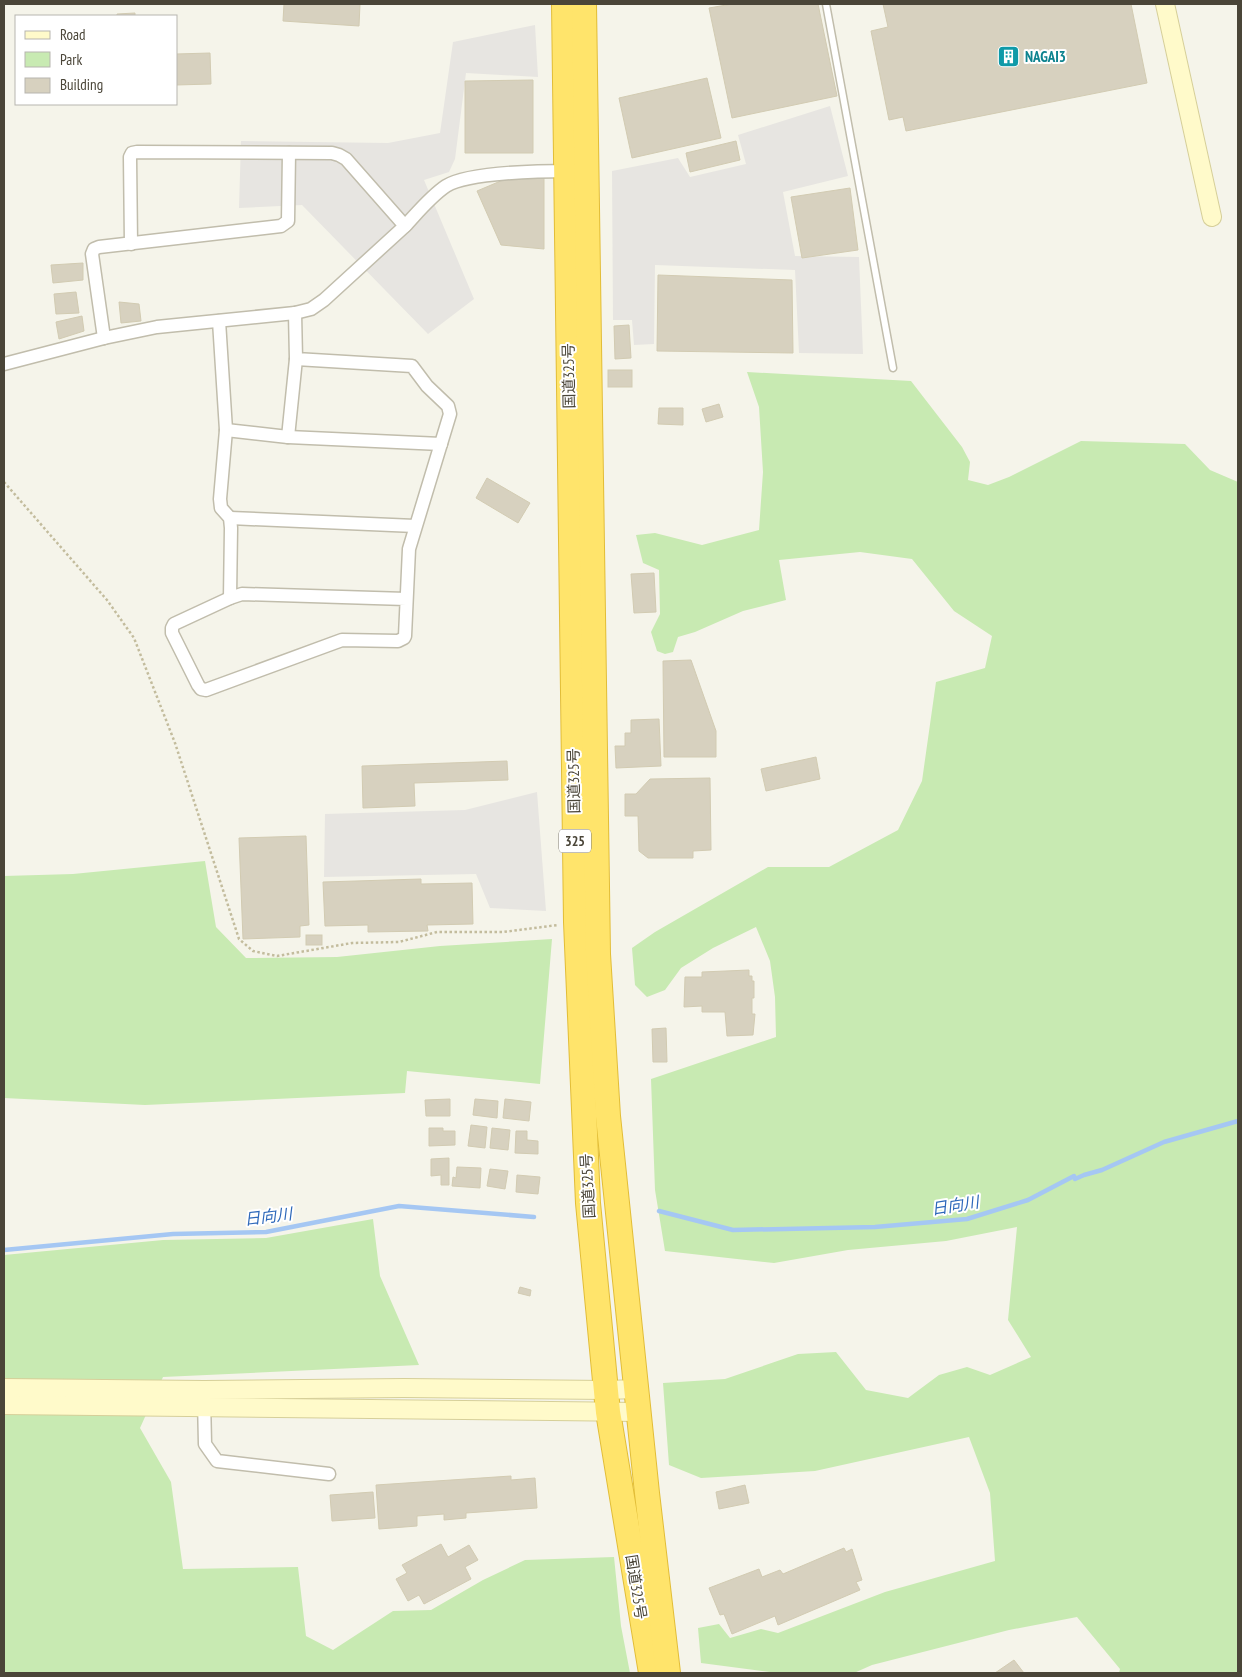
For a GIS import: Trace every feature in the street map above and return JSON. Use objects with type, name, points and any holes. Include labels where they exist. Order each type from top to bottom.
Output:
[{"type":"highway","name":"国道325号","points":[[564,4],[576,171],[598,954],[608,1116],[668,1673]]},
{"type":"highway","name":"国道325号","points":[[584,4],[576,171],[576,922],[588,1203],[607,1401],[651,1673]]},
{"type":"street","points":[[1165,4],[1212,217]]},
{"type":"street","points":[[131,244],[130,157],[132,153],[332,153],[346,159],[405,226]]},
{"type":"street","points":[[104,338],[92,254],[94,249],[281,226],[288,221],[289,153]]},
{"type":"street","points":[[4,364],[104,338],[157,327],[295,313],[311,308],[324,300],[405,226],[437,193],[459,180],[501,174],[576,171]]},
{"type":"street","points":[[288,437],[296,359],[295,313]]},
{"type":"street","points":[[219,321],[226,430],[220,499],[221,508],[230,518],[230,598]]},
{"type":"street","points":[[296,359],[412,366],[427,386],[450,410],[409,549],[405,636],[402,641],[342,640],[206,690],[201,689],[172,633],[174,624],[230,598],[247,594],[406,599]]},
{"type":"street","points":[[226,430],[288,437],[441,444]]},
{"type":"street","points":[[230,518],[415,526]]},
{"type":"street","points":[[4,1388],[204,1390],[404,1388],[607,1401]]},
{"type":"street","points":[[204,1390],[206,1444],[217,1461],[328,1474]]},
{"type":"street","points":[[4,1405],[204,1408],[638,1400]]},
{"type":"lane","points":[[826,4],[893,368]]},
{"type":"path","points":[[4,482],[107,600],[134,638],[178,752],[238,940],[253,951],[277,956],[352,944],[399,942],[437,932],[503,932],[576,922]]},
{"type":"green space","points":[[747,372],[911,381],[962,447],[970,462],[968,480],[988,485],[1009,477],[1081,441],[1185,444],[1210,470],[1238,482],[1238,1673],[1119,1673],[1120,1669],[1077,1617],[1009,1630],[872,1665],[854,1673],[778,1673],[701,1663],[698,1628],[719,1624],[730,1638],[761,1629],[778,1633],[885,1592],[995,1561],[990,1493],[969,1437],[815,1471],[701,1478],[669,1465],[663,1383],[725,1379],[798,1354],[836,1352],[866,1390],[908,1398],[939,1375],[967,1367],[990,1375],[1031,1357],[1008,1320],[1017,1227],[946,1241],[848,1250],[774,1263],[665,1251],[655,1190],[651,1079],[776,1037],[775,997],[770,961],[756,927],[713,948],[681,968],[665,990],[647,997],[635,985],[632,948],[655,932],[768,867],[829,867],[898,830],[922,781],[936,682],[985,668],[992,636],[954,611],[912,559],[860,552],[779,560],[786,600],[743,611],[695,632],[678,637],[673,652],[665,654],[657,651],[651,632],[660,614],[659,570],[643,563],[636,535],[655,533],[702,545],[759,530],[763,472],[759,407]]},
{"type":"green space","points":[[205,861],[216,927],[246,958],[337,957],[440,946],[552,939],[540,1084],[407,1071],[405,1093],[145,1105],[4,1098],[4,876],[73,874]]},
{"type":"green space","points":[[373,1219],[380,1276],[419,1365],[163,1377],[140,1428],[171,1482],[183,1569],[298,1567],[306,1636],[333,1650],[393,1611],[431,1610],[483,1580],[525,1560],[614,1557],[621,1626],[630,1673],[4,1673],[4,1255],[163,1240],[266,1238]]},
{"type":"shaded area","points":[[535,25],[538,77],[466,73],[455,159],[449,172],[424,180],[474,299],[428,334],[302,205],[239,208],[241,141],[388,143],[440,133],[453,42]]},
{"type":"shaded area","points":[[830,106],[848,176],[783,192],[795,256],[859,257],[863,354],[799,353],[795,270],[655,265],[654,344],[634,345],[632,320],[613,320],[612,171],[678,158],[690,177],[746,164],[738,135]]},
{"type":"shaded area","points":[[537,792],[546,911],[490,908],[476,874],[324,877],[325,814],[465,810]]},
{"type":"building","points":[[284,4],[360,4],[359,26],[283,21]]},
{"type":"building","points":[[732,4],[818,4],[837,96],[732,118],[709,8]]},
{"type":"building","name":"NAGAI3","points":[[883,4],[1131,4],[1147,83],[906,131],[903,117],[889,120],[871,31],[888,27]]},
{"type":"building","points":[[135,13],[135,15],[117,15]]},
{"type":"building","points":[[210,53],[211,84],[178,85],[178,54]]},
{"type":"building","points":[[707,78],[721,138],[632,158],[619,98]]},
{"type":"building","points":[[533,80],[533,153],[465,153],[465,81]]},
{"type":"building","points":[[736,141],[740,160],[690,172],[686,153]]},
{"type":"building","points":[[544,174],[544,249],[501,245],[477,191],[503,180]]},
{"type":"building","points":[[850,188],[858,250],[802,258],[791,197]]},
{"type":"building","points":[[83,263],[83,280],[53,283],[51,265]]},
{"type":"building","points":[[658,275],[792,280],[793,353],[657,351]]},
{"type":"building","points":[[76,292],[79,313],[56,314],[54,294]]},
{"type":"building","points":[[119,302],[139,304],[141,321],[121,323]]},
{"type":"building","points":[[82,316],[84,331],[59,339],[56,322]]},
{"type":"building","points":[[629,325],[631,358],[615,359],[614,326]]},
{"type":"building","points":[[608,370],[632,370],[632,387],[608,387]]},
{"type":"building","points":[[719,404],[723,417],[706,422],[702,409]]},
{"type":"building","points":[[659,408],[683,408],[683,425],[658,424]]},
{"type":"building","points":[[487,478],[530,503],[518,523],[476,498]]},
{"type":"building","points":[[654,573],[656,612],[634,613],[631,574]]},
{"type":"building","points":[[691,660],[716,731],[716,757],[664,757],[663,661]]},
{"type":"building","points":[[659,719],[661,766],[616,768],[615,746],[625,746],[625,733],[631,733],[631,720]]},
{"type":"building","points":[[816,757],[820,779],[766,791],[761,769]]},
{"type":"building","points":[[507,761],[508,780],[414,783],[415,806],[363,808],[362,766]]},
{"type":"building","points":[[710,778],[711,850],[693,851],[693,858],[648,858],[639,851],[638,816],[625,816],[625,794],[636,794],[650,779]]},
{"type":"building","points":[[306,836],[309,925],[300,926],[300,937],[243,939],[239,838]]},
{"type":"building","points":[[421,879],[421,884],[472,883],[473,924],[427,925],[428,931],[368,932],[368,925],[325,926],[323,882]]},
{"type":"building","points":[[306,935],[322,935],[322,945],[306,945]]},
{"type":"building","points":[[749,970],[749,976],[752,976],[752,981],[754,981],[754,998],[752,998],[752,1014],[755,1014],[753,1035],[727,1036],[725,1012],[702,1012],[702,1006],[684,1007],[685,977],[702,977],[702,972]]},
{"type":"building","points":[[666,1028],[667,1062],[653,1062],[652,1029]]},
{"type":"building","points":[[450,1099],[450,1116],[426,1116],[425,1100]]},
{"type":"building","points":[[475,1099],[498,1101],[497,1118],[473,1115]]},
{"type":"building","points":[[505,1099],[531,1102],[529,1121],[503,1118]]},
{"type":"building","points":[[471,1125],[487,1127],[485,1148],[468,1146]]},
{"type":"building","points":[[429,1128],[443,1128],[443,1131],[455,1131],[455,1145],[429,1146]]},
{"type":"building","points":[[492,1128],[510,1130],[508,1150],[490,1148]]},
{"type":"building","points":[[516,1131],[527,1131],[527,1140],[538,1141],[538,1154],[515,1153]]},
{"type":"building","points":[[449,1158],[449,1185],[441,1185],[441,1175],[431,1176],[431,1159]]},
{"type":"building","points":[[457,1167],[481,1168],[480,1188],[452,1186],[453,1177],[456,1178]]},
{"type":"building","points":[[490,1169],[508,1171],[505,1189],[487,1186]]},
{"type":"building","points":[[517,1175],[540,1177],[538,1194],[516,1192]]},
{"type":"building","points":[[520,1287],[531,1290],[530,1296],[518,1293]]},
{"type":"building","points":[[511,1476],[511,1480],[535,1478],[537,1508],[466,1513],[466,1518],[444,1520],[444,1514],[417,1516],[417,1526],[379,1529],[376,1485]]},
{"type":"building","points":[[745,1485],[749,1503],[719,1509],[716,1492]]},
{"type":"building","points":[[373,1492],[375,1518],[332,1521],[330,1495]]},
{"type":"building","points":[[441,1544],[448,1557],[469,1545],[478,1560],[465,1567],[471,1579],[424,1604],[419,1595],[408,1601],[396,1579],[407,1573],[402,1565]]},
{"type":"building","points":[[844,1548],[846,1552],[852,1549],[862,1580],[856,1582],[860,1590],[778,1625],[775,1616],[732,1634],[724,1614],[720,1615],[709,1588],[759,1569],[762,1577],[780,1570],[783,1574]]},
{"type":"building","points":[[1014,1660],[1024,1673],[995,1673]]},
{"type":"waterway","name":"日向川","points":[[659,1211],[733,1230],[875,1227],[967,1219],[1028,1200],[1074,1176],[1075,1179],[1102,1170],[1164,1142],[1238,1121]]},
{"type":"waterway","name":"日向川","points":[[4,1250],[173,1234],[266,1232],[399,1206],[534,1217]]},
{"type":"place","name":"NAGAI3","points":[[1009,57]]}]
